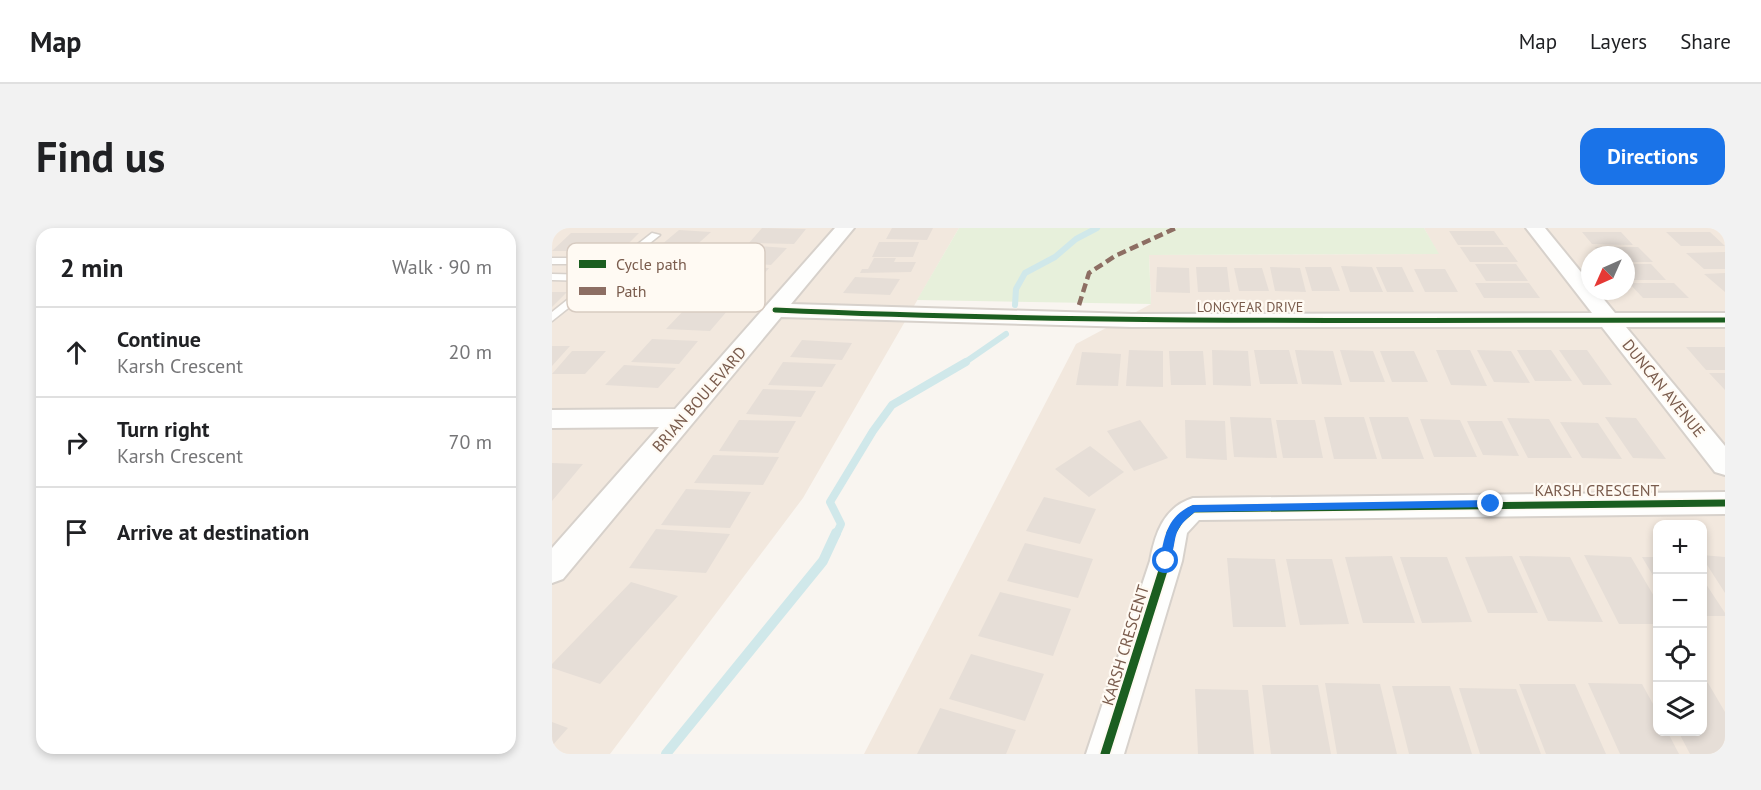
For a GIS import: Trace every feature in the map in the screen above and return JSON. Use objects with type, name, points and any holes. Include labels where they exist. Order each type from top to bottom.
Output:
[{"type":"street","name":"BRIAN BOULEVARD","points":[[552,570],[845,228]]},
{"type":"street","name":"DUNCAN AVENUE","points":[[1535,228],[1725,465]]},
{"type":"street","name":"LONGYEAR DRIVE","points":[[776,310],[946,318],[1725,320]]},
{"type":"street","points":[[552,419],[684,418]]},
{"type":"street","name":"KARSH CRESCENT","points":[[1105,754],[1166,561],[1169,536],[1176,521],[1193,508],[1725,503]]},
{"type":"lane","points":[[645,243],[655,235]]},
{"type":"lane","points":[[552,318],[567,306]]},
{"type":"shaded area","points":[[552,228],[959,228],[803,498],[610,754],[552,754]]},
{"type":"shaded area","points":[[1424,228],[1725,228],[1725,754],[864,754],[1076,344],[1151,304],[1149,255],[1438,254]]},
{"type":"green space","points":[[959,228],[1424,228],[1439,254],[1149,255],[1151,304],[917,300]]},
{"type":"building","points":[[762,228],[806,229],[794,244],[749,243]]},
{"type":"building","points":[[892,228],[933,228],[927,240],[886,239]]},
{"type":"building","points":[[679,230],[711,232],[699,243],[663,243]]},
{"type":"building","points":[[1449,231],[1494,231],[1504,245],[1458,245]]},
{"type":"building","points":[[1582,232],[1621,232],[1633,245],[1592,244]]},
{"type":"building","points":[[1666,232],[1710,232],[1725,246],[1681,246]]},
{"type":"building","points":[[571,233],[639,233],[629,243],[567,243],[567,251],[552,251]]},
{"type":"building","points":[[879,242],[919,242],[913,257],[872,257]]},
{"type":"building","points":[[765,246],[787,248],[771,265],[765,265]]},
{"type":"building","points":[[1460,247],[1507,247],[1518,262],[1470,262]]},
{"type":"building","points":[[1635,247],[1638,247],[1653,262],[1635,262]]},
{"type":"building","points":[[1725,252],[1725,269],[1704,269],[1686,253]]},
{"type":"building","points":[[874,258],[896,258],[894,262],[916,262],[911,272],[860,273],[862,269],[868,269]]},
{"type":"building","points":[[1475,264],[1516,264],[1528,281],[1486,281]]},
{"type":"building","points":[[1635,264],[1651,264],[1666,280],[1635,280]]},
{"type":"building","points":[[1341,266],[1372,267],[1383,292],[1350,292]]},
{"type":"building","points":[[1157,267],[1189,268],[1190,293],[1156,292]]},
{"type":"building","points":[[1196,267],[1227,267],[1230,292],[1198,292]]},
{"type":"building","points":[[1270,267],[1300,268],[1306,292],[1275,291]]},
{"type":"building","points":[[1305,267],[1331,267],[1340,291],[1312,291]]},
{"type":"building","points":[[1376,267],[1402,267],[1414,292],[1387,292]]},
{"type":"building","points":[[1234,268],[1262,268],[1269,291],[1239,291]]},
{"type":"building","points":[[1414,269],[1445,269],[1458,292],[1425,292]]},
{"type":"building","points":[[1725,273],[1725,292],[1704,274]]},
{"type":"building","points":[[855,277],[900,279],[890,295],[843,293]]},
{"type":"building","points":[[1475,283],[1529,283],[1540,298],[1484,298]]},
{"type":"building","points":[[1635,283],[1674,283],[1689,298],[1643,298],[1635,289]]},
{"type":"building","points":[[552,292],[567,292],[552,307]]},
{"type":"building","points":[[682,312],[726,312],[710,331],[666,329]]},
{"type":"building","points":[[652,339],[698,341],[679,364],[631,362]]},
{"type":"building","points":[[802,340],[852,343],[842,360],[790,357]]},
{"type":"building","points":[[552,346],[570,346],[552,366]]},
{"type":"building","points":[[1686,347],[1725,347],[1725,370],[1706,370]]},
{"type":"building","points":[[1129,350],[1163,351],[1163,387],[1126,386]]},
{"type":"building","points":[[1212,350],[1248,351],[1251,386],[1213,385]]},
{"type":"building","points":[[1254,350],[1289,350],[1298,384],[1260,384]]},
{"type":"building","points":[[1295,350],[1333,351],[1342,385],[1302,384]]},
{"type":"building","points":[[1340,350],[1373,351],[1385,382],[1350,382]]},
{"type":"building","points":[[1436,350],[1470,350],[1487,386],[1451,385]]},
{"type":"building","points":[[1477,350],[1511,351],[1530,383],[1494,382]]},
{"type":"building","points":[[1517,350],[1551,350],[1572,381],[1535,381]]},
{"type":"building","points":[[1559,350],[1587,350],[1612,385],[1583,385]]},
{"type":"building","points":[[572,351],[606,351],[585,374],[552,374]]},
{"type":"building","points":[[1169,351],[1203,351],[1206,385],[1171,385]]},
{"type":"building","points":[[1380,351],[1414,351],[1428,382],[1392,382]]},
{"type":"building","points":[[1082,352],[1121,354],[1118,386],[1076,385]]},
{"type":"building","points":[[783,362],[836,364],[822,387],[768,385]]},
{"type":"building","points":[[624,365],[676,368],[658,388],[605,385]]},
{"type":"building","points":[[1709,373],[1725,373],[1725,390]]},
{"type":"building","points":[[763,389],[816,391],[801,417],[746,414]]},
{"type":"building","points":[[1230,417],[1271,418],[1277,458],[1234,457]]},
{"type":"building","points":[[1324,417],[1364,417],[1377,459],[1334,459]]},
{"type":"building","points":[[1369,417],[1408,417],[1424,459],[1382,459]]},
{"type":"building","points":[[1605,417],[1636,418],[1666,459],[1633,458]]},
{"type":"building","points":[[1507,418],[1549,419],[1572,458],[1528,458]]},
{"type":"building","points":[[1420,419],[1460,420],[1477,457],[1434,457]]},
{"type":"building","points":[[739,420],[796,421],[778,453],[719,451]]},
{"type":"building","points":[[1140,420],[1168,458],[1134,471],[1107,431]]},
{"type":"building","points":[[1185,420],[1225,421],[1227,460],[1186,458]]},
{"type":"building","points":[[1276,420],[1315,420],[1323,458],[1283,458]]},
{"type":"building","points":[[1467,421],[1502,421],[1519,456],[1483,455]]},
{"type":"building","points":[[1560,422],[1598,423],[1622,459],[1582,458]]},
{"type":"building","points":[[1090,446],[1124,472],[1089,497],[1055,469]]},
{"type":"building","points":[[713,455],[779,457],[763,485],[694,483]]},
{"type":"building","points":[[552,463],[583,464],[552,501]]},
{"type":"building","points":[[686,489],[751,492],[730,528],[661,525]]},
{"type":"building","points":[[1044,497],[1096,509],[1080,544],[1026,531]]},
{"type":"building","points":[[656,529],[730,534],[706,573],[629,568]]},
{"type":"building","points":[[1025,543],[1093,559],[1078,598],[1007,581]]},
{"type":"building","points":[[1584,555],[1631,557],[1653,594],[1653,624],[1619,624]]},
{"type":"building","points":[[1707,555],[1725,557],[1725,593],[1707,565]]},
{"type":"building","points":[[1392,556],[1415,623],[1363,623],[1345,557]]},
{"type":"building","points":[[1512,556],[1538,613],[1488,613],[1465,557]]},
{"type":"building","points":[[1519,556],[1570,557],[1603,622],[1548,621]]},
{"type":"building","points":[[1400,557],[1447,557],[1472,622],[1422,623]]},
{"type":"building","points":[[1642,557],[1653,557],[1653,576]]},
{"type":"building","points":[[1227,558],[1275,559],[1286,627],[1233,627]]},
{"type":"building","points":[[1286,559],[1332,559],[1349,624],[1300,625]]},
{"type":"building","points":[[631,582],[678,596],[600,684],[552,668],[552,664]]},
{"type":"building","points":[[1707,586],[1725,613],[1725,616],[1707,616]]},
{"type":"building","points":[[1000,592],[1071,609],[1053,656],[978,636]]},
{"type":"building","points":[[971,654],[1044,674],[1025,721],[949,699]]},
{"type":"building","points":[[1325,683],[1380,684],[1397,754],[1337,754]]},
{"type":"building","points":[[1588,683],[1642,684],[1653,704],[1653,736],[1670,736],[1679,754],[1620,754]]},
{"type":"building","points":[[1708,683],[1725,712],[1725,754],[1690,754],[1681,736],[1707,736]]},
{"type":"building","points":[[1519,684],[1575,684],[1606,754],[1546,754]]},
{"type":"building","points":[[1262,685],[1318,685],[1331,754],[1271,754]]},
{"type":"building","points":[[1392,686],[1450,686],[1472,754],[1409,754]]},
{"type":"building","points":[[1459,688],[1516,689],[1541,754],[1480,754]]},
{"type":"building","points":[[1195,689],[1248,690],[1254,754],[1198,754]]},
{"type":"building","points":[[940,708],[1016,730],[1006,754],[917,754]]},
{"type":"building","points":[[552,722],[568,728],[552,746]]},
{"type":"waterway","points":[[1015,305],[1016,289],[1025,273],[1055,257],[1076,239],[1097,228]]},
{"type":"waterway","points":[[964,363],[1006,334]]},
{"type":"waterway","points":[[836,535],[841,524],[830,502],[873,431],[892,405],[966,362]]},
{"type":"waterway","points":[[666,754],[823,561],[836,533]]},
{"type":"marked path","points":[[1079,305],[1089,273],[1115,256],[1176,228]]},
{"type":"cycle path","points":[[775,310],[1013,319],[1725,320]]},
{"type":"cycle path","points":[[1105,754],[1166,561],[1172,530],[1193,509],[1725,503]]},
{"type":"route","points":[[1166,561],[1169,536],[1176,521],[1193,508],[1491,504]]}]
